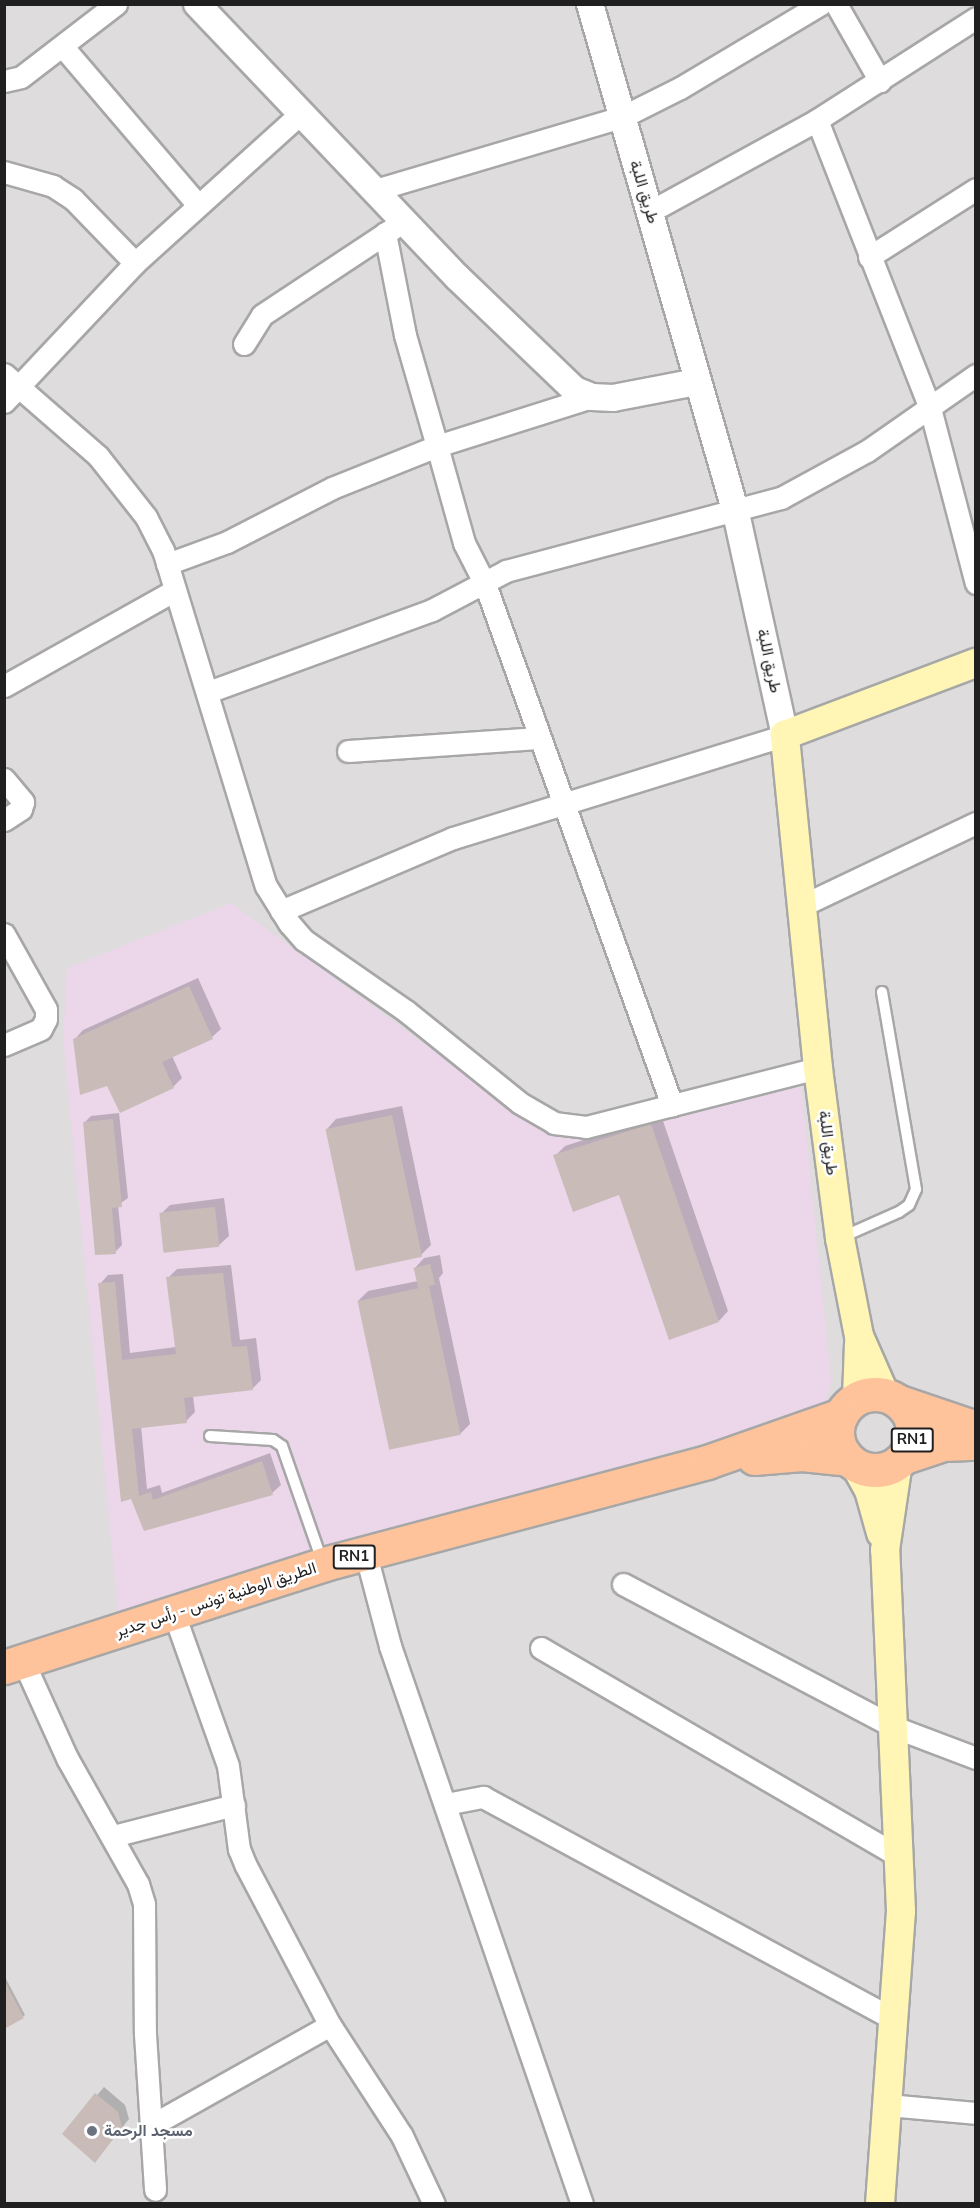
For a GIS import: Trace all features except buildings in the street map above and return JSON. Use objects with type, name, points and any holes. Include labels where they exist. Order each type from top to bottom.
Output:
[{"type":"main road","points":[[785,735],[975,663]]},
{"type":"main road","name":"طريق اللبة","points":[[785,735],[818,1068],[840,1238],[870,1403]]},
{"type":"main road","points":[[870,1403],[838,1443],[869,1490],[885,1550],[900,1857],[893,2019],[880,2204]]},
{"type":"main road","name":"RN1","points":[[870,1403],[975,1428]]},
{"type":"main road","name":"RN1","points":[[870,1403],[912,1422],[911,1446],[901,1459]]},
{"type":"main road","name":"الطريق الوطنية تونس - رأس جدير","points":[[14,1664],[324,1564],[707,1462],[870,1403]]},
{"type":"main road","name":"RN1","points":[[852,1462],[877,1470],[943,1444],[975,1443]]},
{"type":"main road","name":"الطريق الوطنية تونس - رأس جدير","points":[[707,1462],[802,1454],[852,1462]]},
{"type":"main road","points":[[885,1550],[901,1459]]},
{"type":"street","points":[[4,81],[21,77],[63,47],[116,4]]},
{"type":"street","points":[[197,4],[299,115],[375,190],[394,227],[575,390],[592,397]]},
{"type":"street","name":"طريق اللبة","points":[[590,4],[651,211],[696,382],[736,513],[785,735]]},
{"type":"street","points":[[375,190],[622,117],[680,88],[821,4]]},
{"type":"street","points":[[836,4],[880,81]]},
{"type":"street","points":[[651,211],[817,120],[975,18]]},
{"type":"street","points":[[63,47],[197,204]]},
{"type":"street","points":[[4,402],[11,380],[197,204],[299,115]]},
{"type":"street","points":[[817,120],[930,408],[975,583]]},
{"type":"street","points":[[4,172],[53,186],[73,200],[135,263]]},
{"type":"street","points":[[869,257],[975,189]]},
{"type":"street","points":[[244,344],[262,315],[394,227]]},
{"type":"street","points":[[394,227],[405,335],[464,543],[485,584],[672,1105]]},
{"type":"street","points":[[208,692],[377,632],[485,584],[506,571],[736,513],[782,498],[823,477],[930,408],[975,375]]},
{"type":"street","points":[[11,380],[98,456],[124,484],[146,517],[167,564],[266,886],[281,911],[304,940],[406,1011],[520,1103],[554,1123],[586,1127],[818,1068]]},
{"type":"street","points":[[167,564],[227,542],[332,488],[437,446],[592,397],[621,396],[696,382]]},
{"type":"street","points":[[4,686],[175,590]]},
{"type":"street","points":[[281,911],[453,838],[785,735]]},
{"type":"street","points":[[348,751],[539,738]]},
{"type":"street","points":[[4,779],[23,802],[21,809],[4,820]]},
{"type":"street","points":[[801,906],[975,823]]},
{"type":"street","points":[[4,934],[46,1009],[46,1019],[41,1029],[4,1045]]},
{"type":"street","points":[[366,1554],[390,1646],[582,2204]]},
{"type":"street","points":[[623,1584],[894,1727],[975,1758]]},
{"type":"street","points":[[174,1614],[228,1766],[239,1849],[246,1866],[330,2025],[402,2136],[434,2204]]},
{"type":"street","points":[[541,1648],[900,1857]]},
{"type":"street","points":[[14,1664],[113,1836],[138,1884],[144,1904],[145,2034],[155,2190]]},
{"type":"street","points":[[446,1804],[483,1797],[893,2019]]},
{"type":"street","points":[[113,1836],[234,1805]]},
{"type":"street","points":[[152,2125],[330,2025]]},
{"type":"street","points":[[887,2105],[975,2113]]},
{"type":"lane","points":[[840,1238],[899,1212],[909,1205],[916,1189],[882,992]]},
{"type":"lane","points":[[210,1436],[273,1440],[282,1446],[324,1564]]},
{"type":"shaded area","points":[[5,5],[975,5],[975,2203],[5,2203]]},
{"type":"shaded area","points":[[231,903],[525,1117],[550,1128],[801,1083],[831,1380],[825,1409],[660,1455],[120,1633],[63,1040],[67,968]]},
{"type":"place","name":"مسجد الرحمة","points":[[92,2131]]}]
